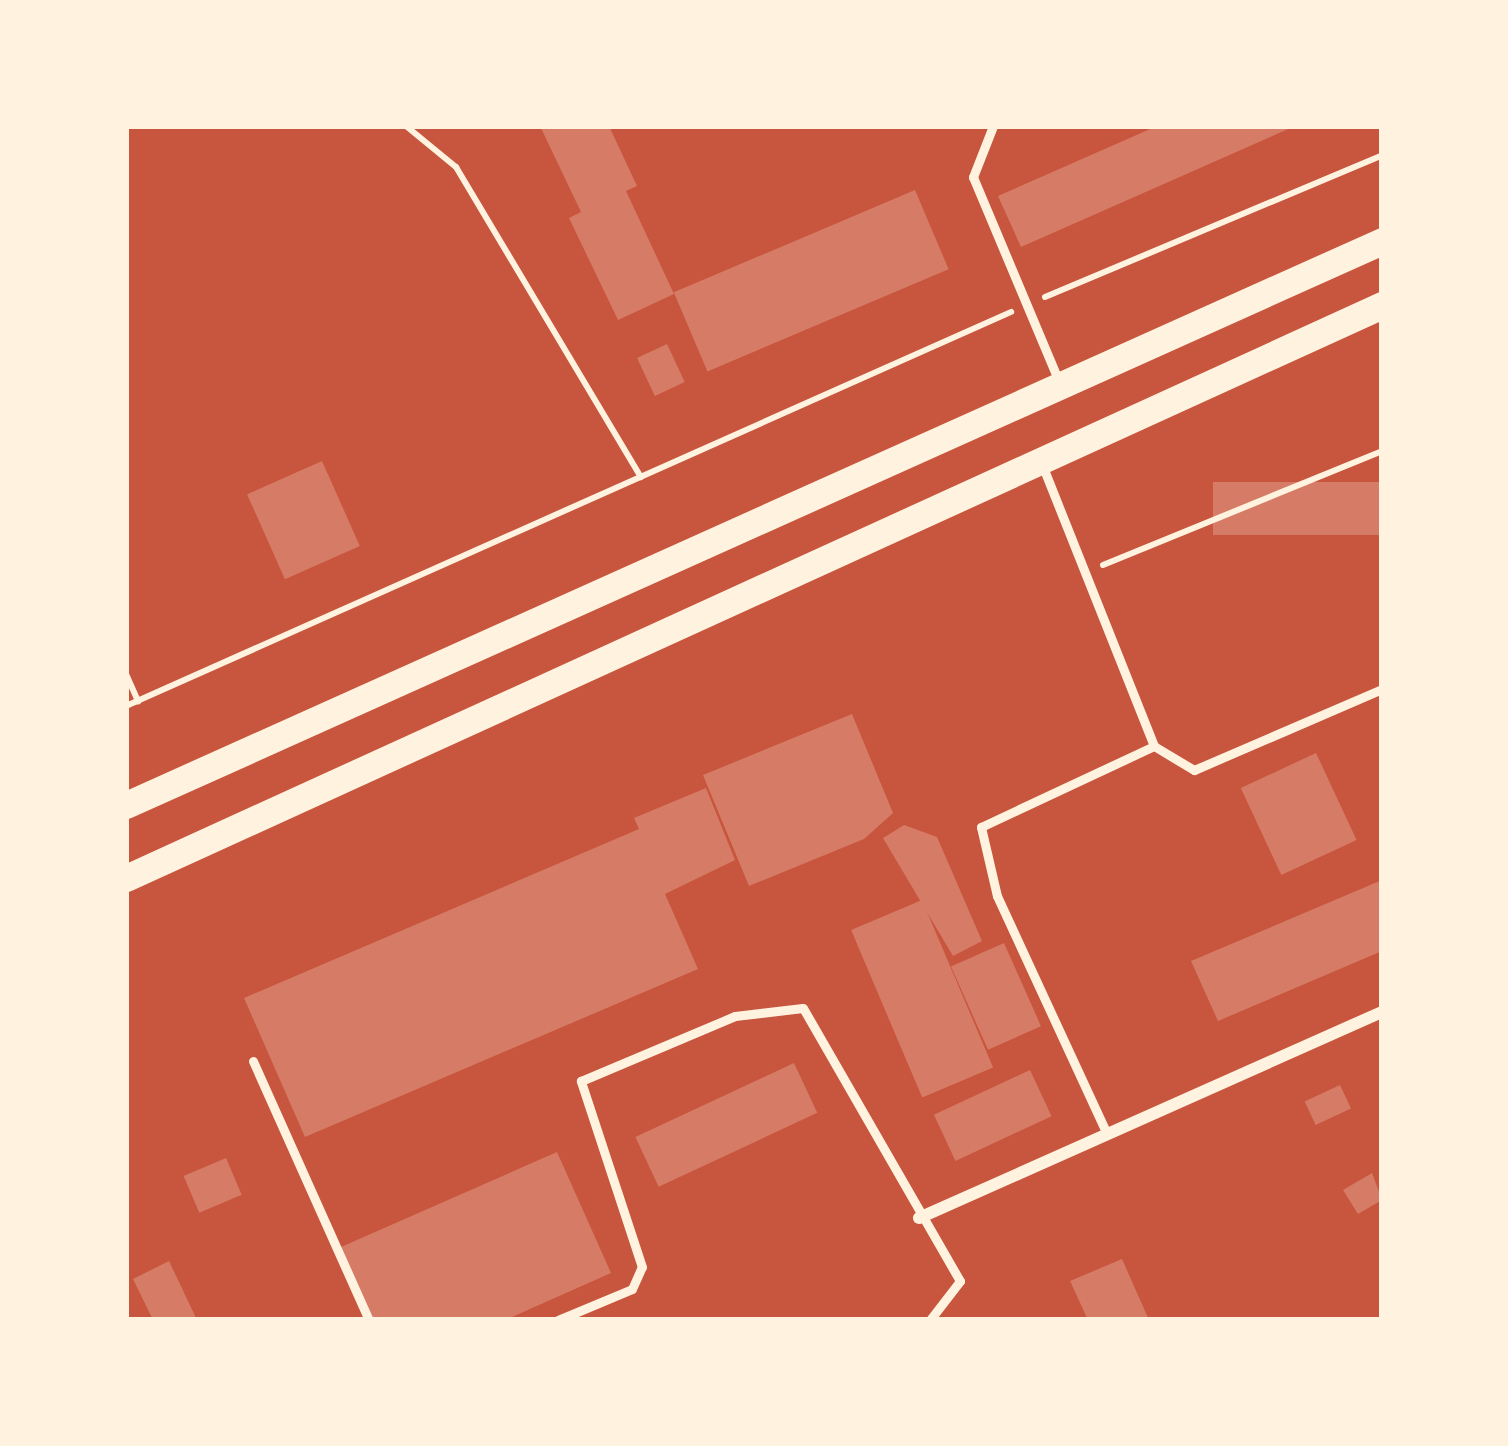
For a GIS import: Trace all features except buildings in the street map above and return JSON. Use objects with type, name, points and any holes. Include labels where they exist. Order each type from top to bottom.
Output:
[{"type":"main road","points":[[126,806],[1382,241]]},
{"type":"main road","points":[[126,878],[1382,304]]},
{"type":"street","points":[[919,1218],[1382,1012]]},
{"type":"lane","points":[[993,126],[974,177],[1060,384]]},
{"type":"lane","points":[[1042,462],[1154,746],[1194,770],[1382,689]]},
{"type":"lane","points":[[1107,1134],[998,896],[981,827],[1154,746]]},
{"type":"lane","points":[[558,1320],[632,1288],[641,1267],[581,1081],[735,1016],[802,1009],[919,1218],[960,1281],[930,1320]]},
{"type":"lane","points":[[253,1061],[369,1320]]},
{"type":"path","points":[[406,126],[456,167],[641,477]]},
{"type":"path","points":[[126,706],[1028,304],[1382,155]]},
{"type":"path","points":[[1083,572],[1382,451]]},
{"type":"path","points":[[126,674],[138,700]]}]
